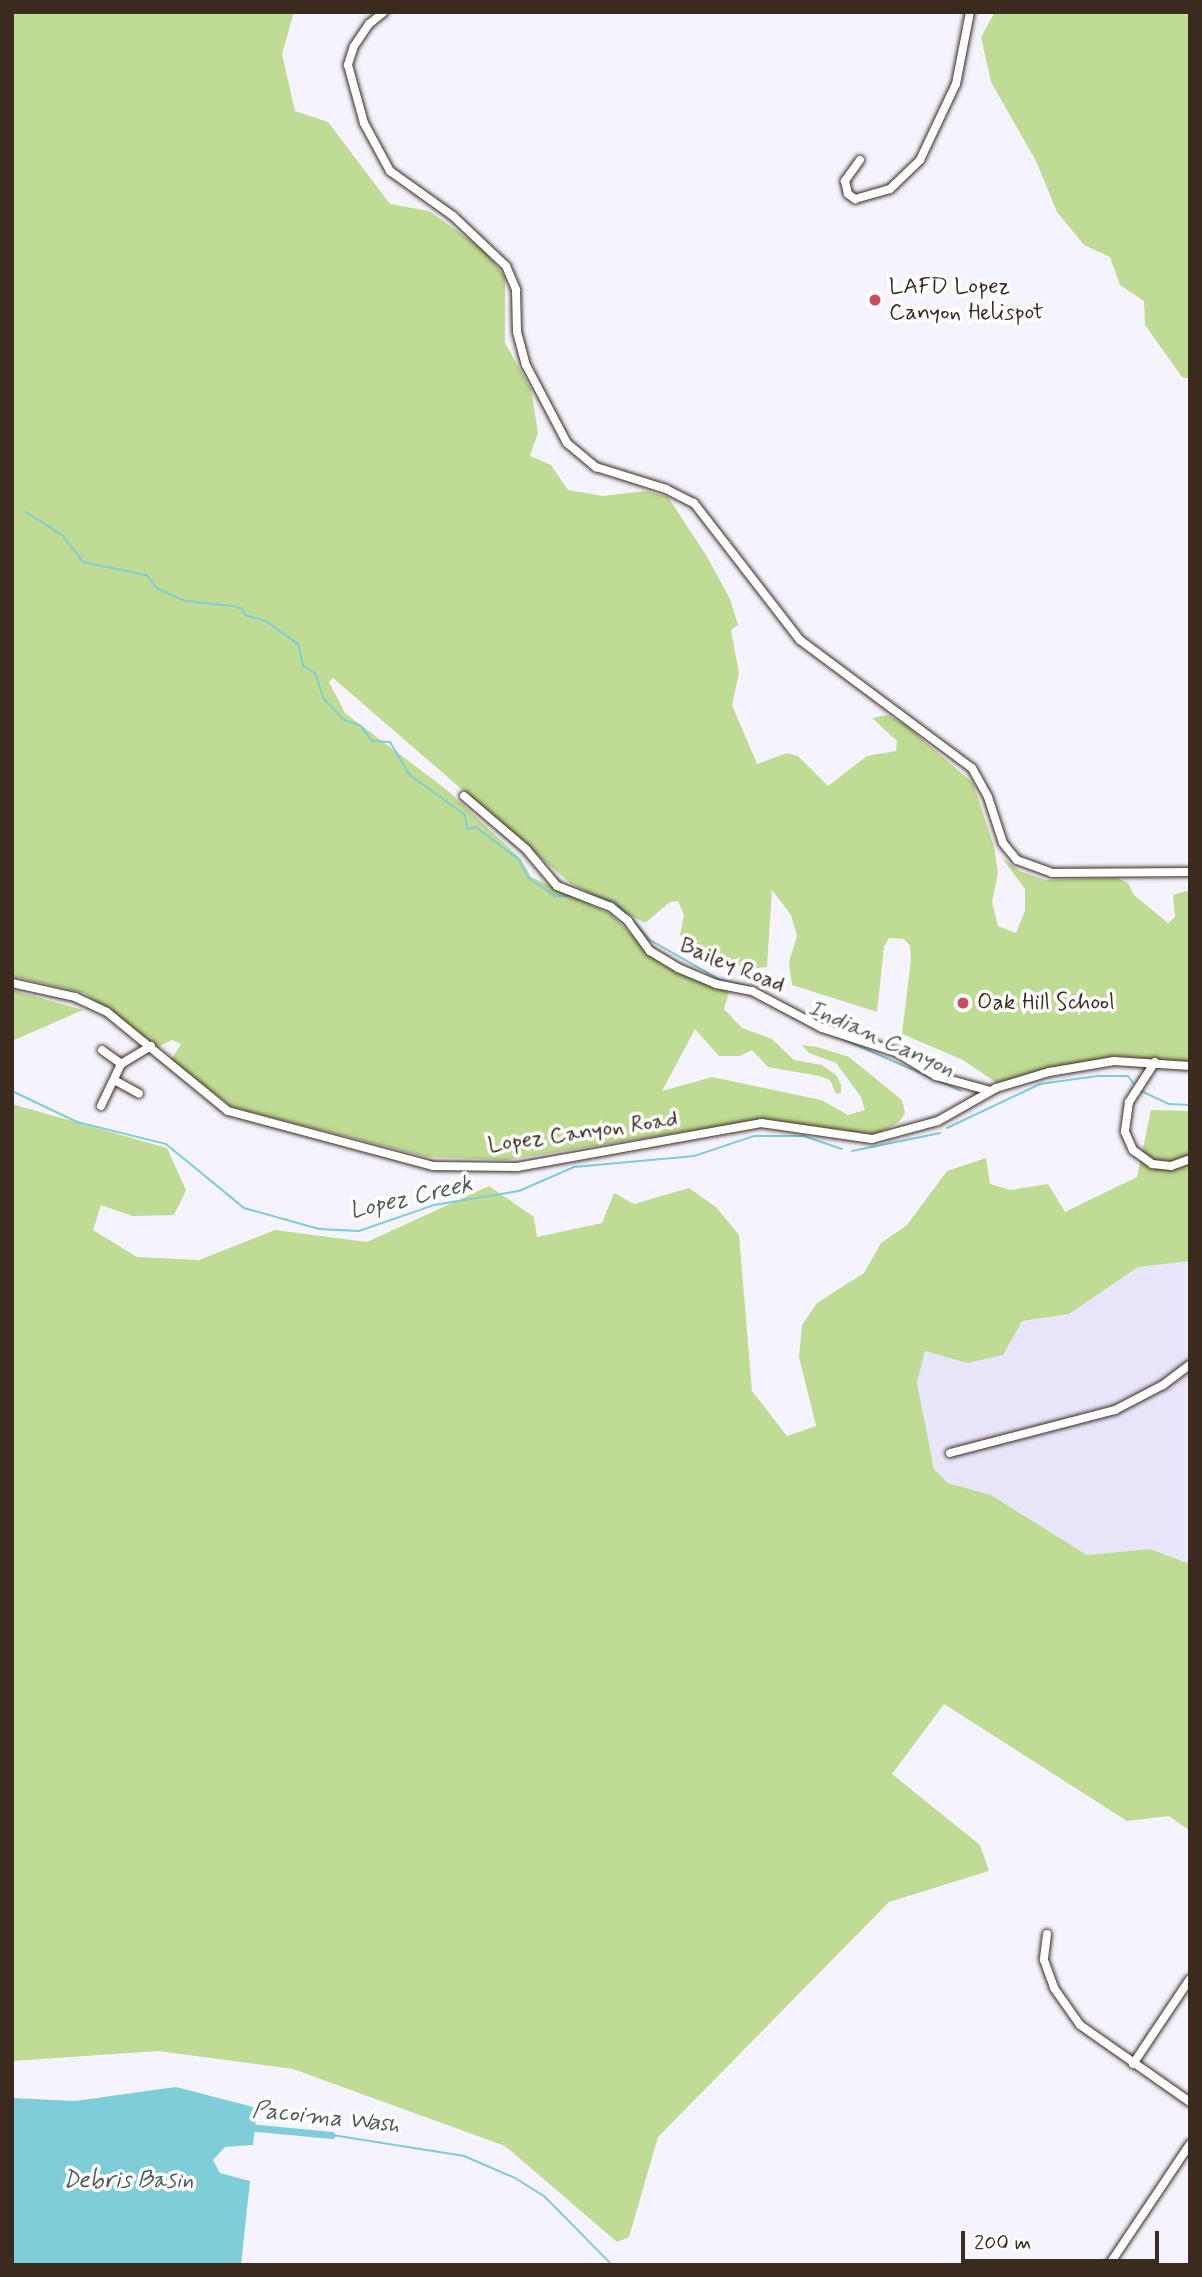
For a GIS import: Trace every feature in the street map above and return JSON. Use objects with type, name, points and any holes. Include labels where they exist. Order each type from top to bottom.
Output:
[{"type":"street","points":[[384,12],[361,35],[348,65],[364,123],[390,171],[461,223],[506,266],[516,290],[517,332],[526,365],[567,443],[596,467],[678,493],[694,503],[800,640],[972,768],[988,797],[1003,843],[1017,860],[1052,873],[1190,872]]},
{"type":"street","points":[[860,160],[845,181],[848,194],[855,199],[890,189],[920,160],[956,83],[970,12]]},
{"type":"street","name":"Bailey Road","points":[[464,796],[526,849],[557,886],[611,907],[628,920],[650,951],[678,968],[716,984],[752,991],[822,1028],[896,1052],[936,1076],[990,1091]]},
{"type":"street","name":"Lopez Canyon Road","points":[[12,984],[75,997],[107,1012],[152,1046],[228,1111],[433,1166],[517,1167],[761,1123],[872,1139],[938,1121],[990,1091],[1096,1063],[1156,1062],[1190,1066]]},
{"type":"street","points":[[101,1106],[116,1081],[121,1064],[152,1046]]},
{"type":"street","points":[[102,1050],[121,1064]]},
{"type":"street","points":[[1156,1062],[1129,1101],[1125,1132],[1133,1150],[1152,1164],[1171,1166],[1190,1159]]},
{"type":"street","points":[[116,1081],[139,1094]]},
{"type":"street","points":[[950,1453],[1115,1410],[1163,1385],[1190,1365]]},
{"type":"street","points":[[1047,1934],[1044,1960],[1054,1988],[1080,2025],[1190,2102]]},
{"type":"street","points":[[1133,2064],[1190,1979]]},
{"type":"street","points":[[1109,2265],[1190,2144]]},
{"type":"shaded area","points":[[1190,1261],[1190,1564],[1150,1549],[1087,1555],[991,1495],[948,1483],[934,1469],[917,1383],[925,1351],[967,1363],[1022,1321],[1069,1314],[1138,1267]]},
{"type":"green space","points":[[12,12],[294,12],[282,54],[295,111],[328,122],[390,204],[429,211],[484,250],[505,277],[505,343],[531,389],[538,433],[530,456],[551,465],[568,490],[603,496],[646,491],[668,497],[706,555],[730,599],[738,625],[731,630],[739,673],[732,705],[757,764],[787,753],[798,756],[828,786],[867,756],[896,751],[897,741],[872,718],[887,715],[904,724],[973,783],[994,846],[998,873],[992,902],[998,926],[1016,933],[1025,911],[1025,889],[1002,858],[1020,871],[1046,880],[1117,878],[1128,883],[1134,895],[1168,923],[1175,917],[1173,895],[1190,890],[1190,1062],[1114,1056],[997,1083],[963,1060],[902,1034],[911,959],[910,946],[904,939],[889,938],[884,947],[877,1012],[792,985],[789,962],[797,936],[791,915],[772,890],[767,967],[750,969],[693,951],[680,935],[684,915],[678,901],[670,902],[645,923],[570,883],[333,678],[329,682],[345,713],[447,790],[521,859],[531,877],[612,915],[662,965],[729,992],[724,1009],[742,1028],[772,1039],[794,1060],[822,1065],[837,1076],[841,1085],[841,1093],[836,1094],[830,1080],[768,1067],[752,1050],[740,1056],[719,1056],[695,1029],[662,1091],[712,1077],[821,1100],[848,1115],[865,1110],[861,1097],[836,1063],[809,1053],[802,1045],[849,1057],[902,1100],[905,1113],[899,1122],[876,1135],[765,1119],[507,1160],[427,1157],[232,1107],[171,1060],[181,1044],[172,1040],[158,1047],[84,993],[12,976]]},
{"type":"green space","points":[[995,12],[1190,12],[1190,379],[1182,377],[1145,325],[1144,301],[1120,285],[1110,257],[1084,245],[1057,212],[1036,161],[991,82],[981,37]]},
{"type":"green space","points":[[12,990],[83,1010],[12,1041]]},
{"type":"green space","points":[[12,1104],[167,1148],[186,1190],[174,1215],[132,1216],[101,1205],[93,1230],[137,1257],[199,1260],[275,1230],[367,1242],[489,1186],[534,1217],[537,1237],[602,1223],[614,1193],[634,1204],[689,1188],[716,1207],[739,1235],[752,1391],[787,1436],[816,1426],[799,1357],[802,1325],[817,1303],[864,1273],[881,1243],[907,1225],[947,1171],[986,1158],[990,1184],[1010,1190],[1048,1184],[1065,1212],[1137,1177],[1151,1110],[1190,1111],[1190,1261],[1138,1267],[1069,1314],[1022,1321],[1003,1355],[967,1363],[925,1351],[917,1383],[934,1469],[948,1483],[991,1495],[1087,1555],[1150,1549],[1190,1564],[1190,1831],[1169,1816],[1127,1821],[944,1704],[892,1774],[980,1845],[989,1871],[889,1902],[658,2137],[629,2237],[617,2242],[505,2146],[293,2069],[158,2051],[12,2061]]},
{"type":"water","name":"Debris Basin","points":[[176,2087],[257,2108],[253,2145],[225,2147],[213,2160],[220,2173],[250,2181],[241,2265],[12,2265],[12,2098],[75,2101]]},
{"type":"waterway","points":[[26,512],[62,535],[83,562],[146,575],[158,589],[185,601],[233,606],[242,609],[245,615],[266,621],[298,644],[303,666],[315,673],[324,699],[344,720],[361,726],[372,741],[390,742],[410,775],[465,815],[467,829],[476,827],[518,859],[529,878],[555,896],[571,896]]},
{"type":"waterway","points":[[594,896],[616,902],[627,915]]},
{"type":"waterway","points":[[631,919],[650,940],[720,980],[754,988]]},
{"type":"waterway","name":"Indian Canyon","points":[[792,1017],[961,1091]]},
{"type":"waterway","name":"Lopez Creek","points":[[947,1128],[1040,1084],[1097,1076],[1128,1076],[1133,1083]]},
{"type":"waterway","name":"Lopez Creek","points":[[12,1091],[77,1122],[166,1144],[244,1208],[319,1229],[359,1231],[434,1205],[519,1191],[574,1167],[694,1156],[754,1136],[804,1136],[842,1149]]},
{"type":"waterway","name":"Lopez Creek","points":[[1141,1091],[1169,1104],[1190,1105]]},
{"type":"waterway","name":"Lopez Creek","points":[[852,1151],[940,1133]]},
{"type":"waterway","name":"Pacoima Wash","points":[[247,2127],[332,2135]]},
{"type":"waterway","name":"Pacoima Wash","points":[[332,2135],[464,2156],[515,2178],[545,2197],[612,2265]]},
{"type":"place","name":"LAFD Lopez Canyon Helispot","points":[[875,300]]},
{"type":"place","name":"Oak Hill School","points":[[963,1003]]}]
